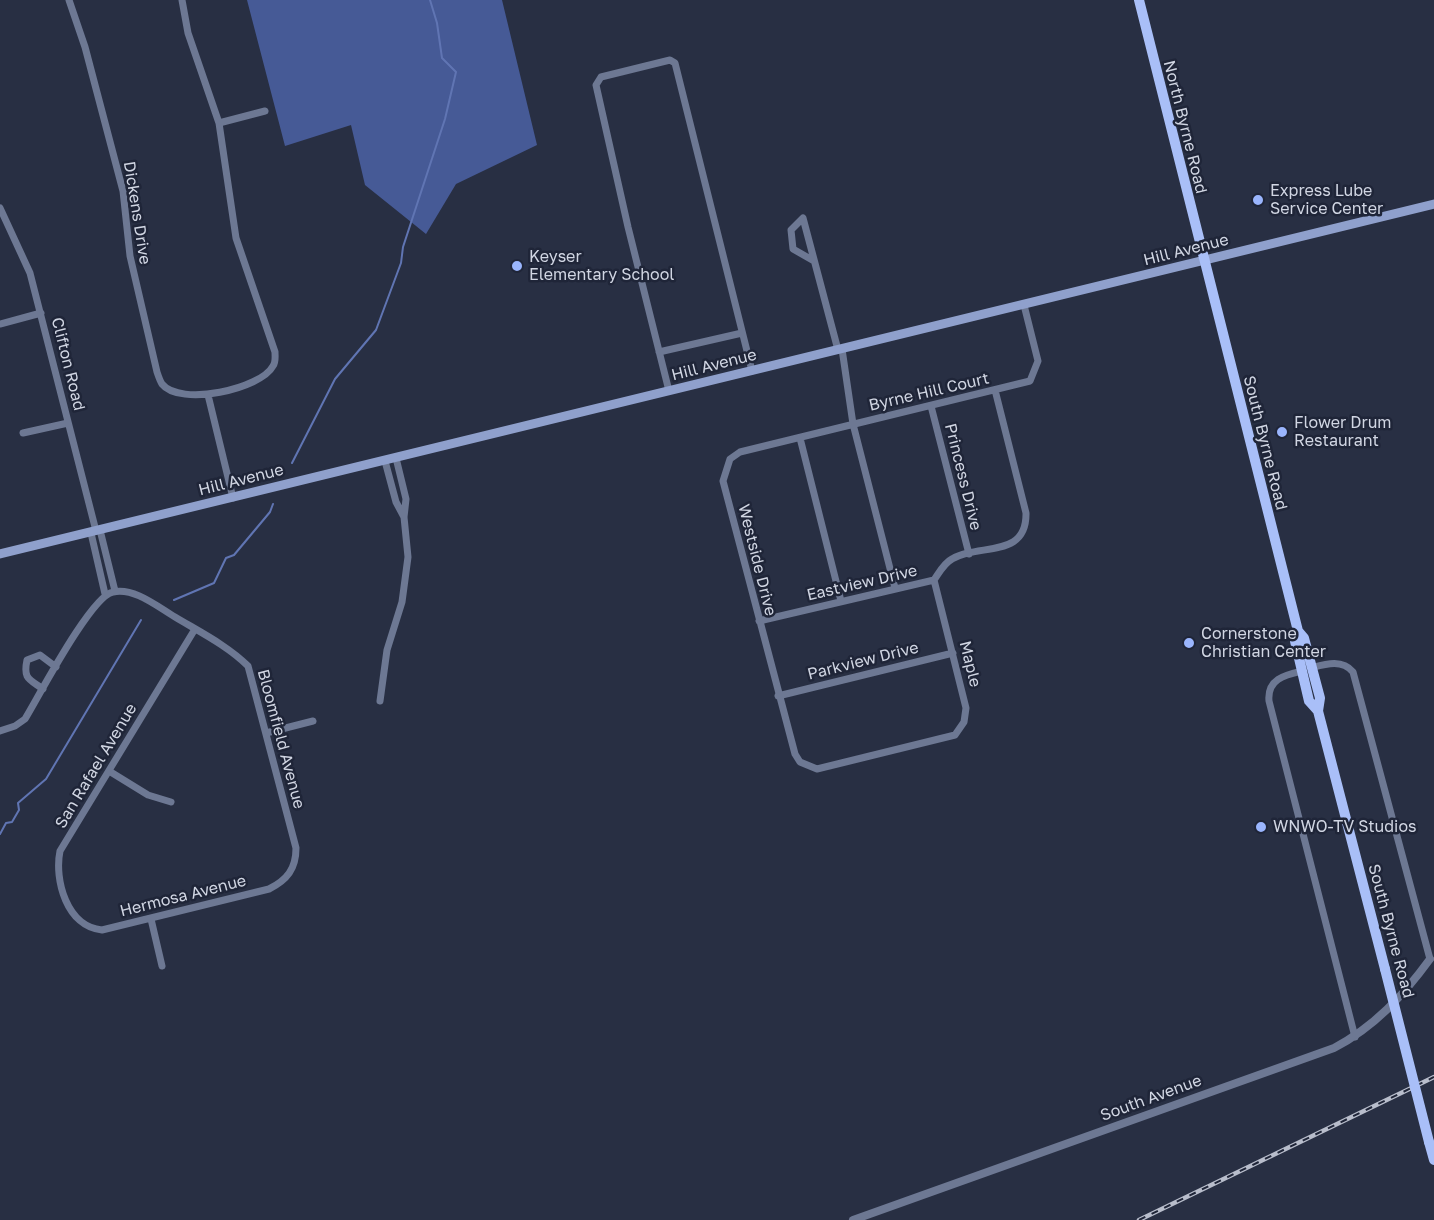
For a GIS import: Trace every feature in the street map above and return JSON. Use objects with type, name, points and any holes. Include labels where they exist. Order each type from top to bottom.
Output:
[{"type":"main road","name":"North Byrne Road","points":[[1138,0],[1203,261]]},
{"type":"main road","name":"Hill Avenue","points":[[0,554],[1434,204]]},
{"type":"main road","name":"South Byrne Road","points":[[1203,261],[1298,631],[1295,641],[1307,670],[1310,701],[1318,711],[1434,1160]]},
{"type":"street","name":"Dickens Drive","points":[[69,0],[91,68],[123,191],[130,256],[157,372],[163,385],[172,391],[188,395],[208,395]]},
{"type":"street","points":[[182,0],[188,33],[219,123],[236,238],[275,352],[273,368],[254,382],[208,395],[233,498]]},
{"type":"street","points":[[669,391],[628,227],[596,85],[601,76],[670,60],[675,63],[752,371]]},
{"type":"street","points":[[219,123],[265,111]]},
{"type":"street","name":"Clifton Road","points":[[0,208],[2,218],[30,273],[95,532]]},
{"type":"street","points":[[814,261],[793,249],[791,230],[803,218],[840,350],[853,424],[895,588]]},
{"type":"street","name":"Byrne Hill Court","points":[[757,448],[1030,381],[1038,361],[1024,305]]},
{"type":"street","points":[[0,324],[41,313]]},
{"type":"street","points":[[659,352],[742,333]]},
{"type":"street","name":"Eastview Drive","points":[[759,621],[934,580],[951,559],[1010,544],[1021,537],[1026,525],[1026,513],[994,390]]},
{"type":"street","name":"Princess Drive","points":[[931,406],[969,554]]},
{"type":"street","points":[[24,433],[68,423]]},
{"type":"street","points":[[800,438],[841,601]]},
{"type":"street","name":"Westside Drive","points":[[757,448],[740,452],[730,459],[723,481],[792,746]]},
{"type":"street","points":[[380,700],[387,650],[402,602],[408,557],[404,517],[406,499],[396,458]]},
{"type":"street","points":[[384,460],[396,502],[404,517]]},
{"type":"street","points":[[0,731],[15,726],[25,719],[90,611],[105,594],[115,591],[95,532]]},
{"type":"street","points":[[95,532],[105,594]]},
{"type":"street","name":"Maple","points":[[792,746],[800,762],[817,768],[954,735],[964,722],[966,708],[934,580]]},
{"type":"street","name":"Bloomfield Avenue","points":[[115,591],[128,592],[152,603],[238,657],[248,666],[296,848],[296,860],[290,873]]},
{"type":"street","name":"San Rafael Avenue","points":[[79,922],[68,905],[60,877],[58,863],[60,851],[195,629]]},
{"type":"street","name":"Parkview Drive","points":[[778,696],[953,653]]},
{"type":"street","points":[[43,689],[27,678],[25,671],[27,660],[40,656],[56,667]]},
{"type":"street","name":"South Byrne Road","points":[[1355,1037],[1269,701],[1269,691],[1274,681],[1286,675],[1335,663],[1344,665],[1353,672],[1432,956]]},
{"type":"street","points":[[266,733],[313,721]]},
{"type":"street","points":[[109,771],[148,795],[171,802]]},
{"type":"street","name":"Hermosa Avenue","points":[[79,922],[90,928],[102,930],[269,889],[281,883],[290,873]]},
{"type":"street","points":[[151,918],[162,966]]},
{"type":"street","name":"South Avenue","points":[[853,1220],[1314,1056],[1355,1037],[1386,1012],[1432,956]]},
{"type":"shaded area","points":[[247,0],[502,0],[537,145],[456,184],[426,234],[365,185],[351,125],[285,146]]},
{"type":"waterway","points":[[292,463],[335,379],[376,330],[401,263],[403,247],[445,119],[456,72],[442,58],[437,23],[430,0]]},
{"type":"waterway","points":[[174,600],[214,583],[226,558],[234,555],[270,512],[273,504]]},
{"type":"waterway","points":[[0,834],[6,823],[12,822],[19,810],[18,803],[46,779],[141,620]]},
{"type":"railway","points":[[1139,1220],[1434,1077]]},
{"type":"place","name":"Express Lube Service Center","points":[[1258,200]]},
{"type":"place","name":"Keyser Elementary School","points":[[517,266]]},
{"type":"place","name":"Flower Drum Restaurant","points":[[1282,432]]},
{"type":"place","name":"Cornerstone Christian Center","points":[[1189,643]]},
{"type":"place","name":"WNWO-TV Studios","points":[[1261,827]]}]
